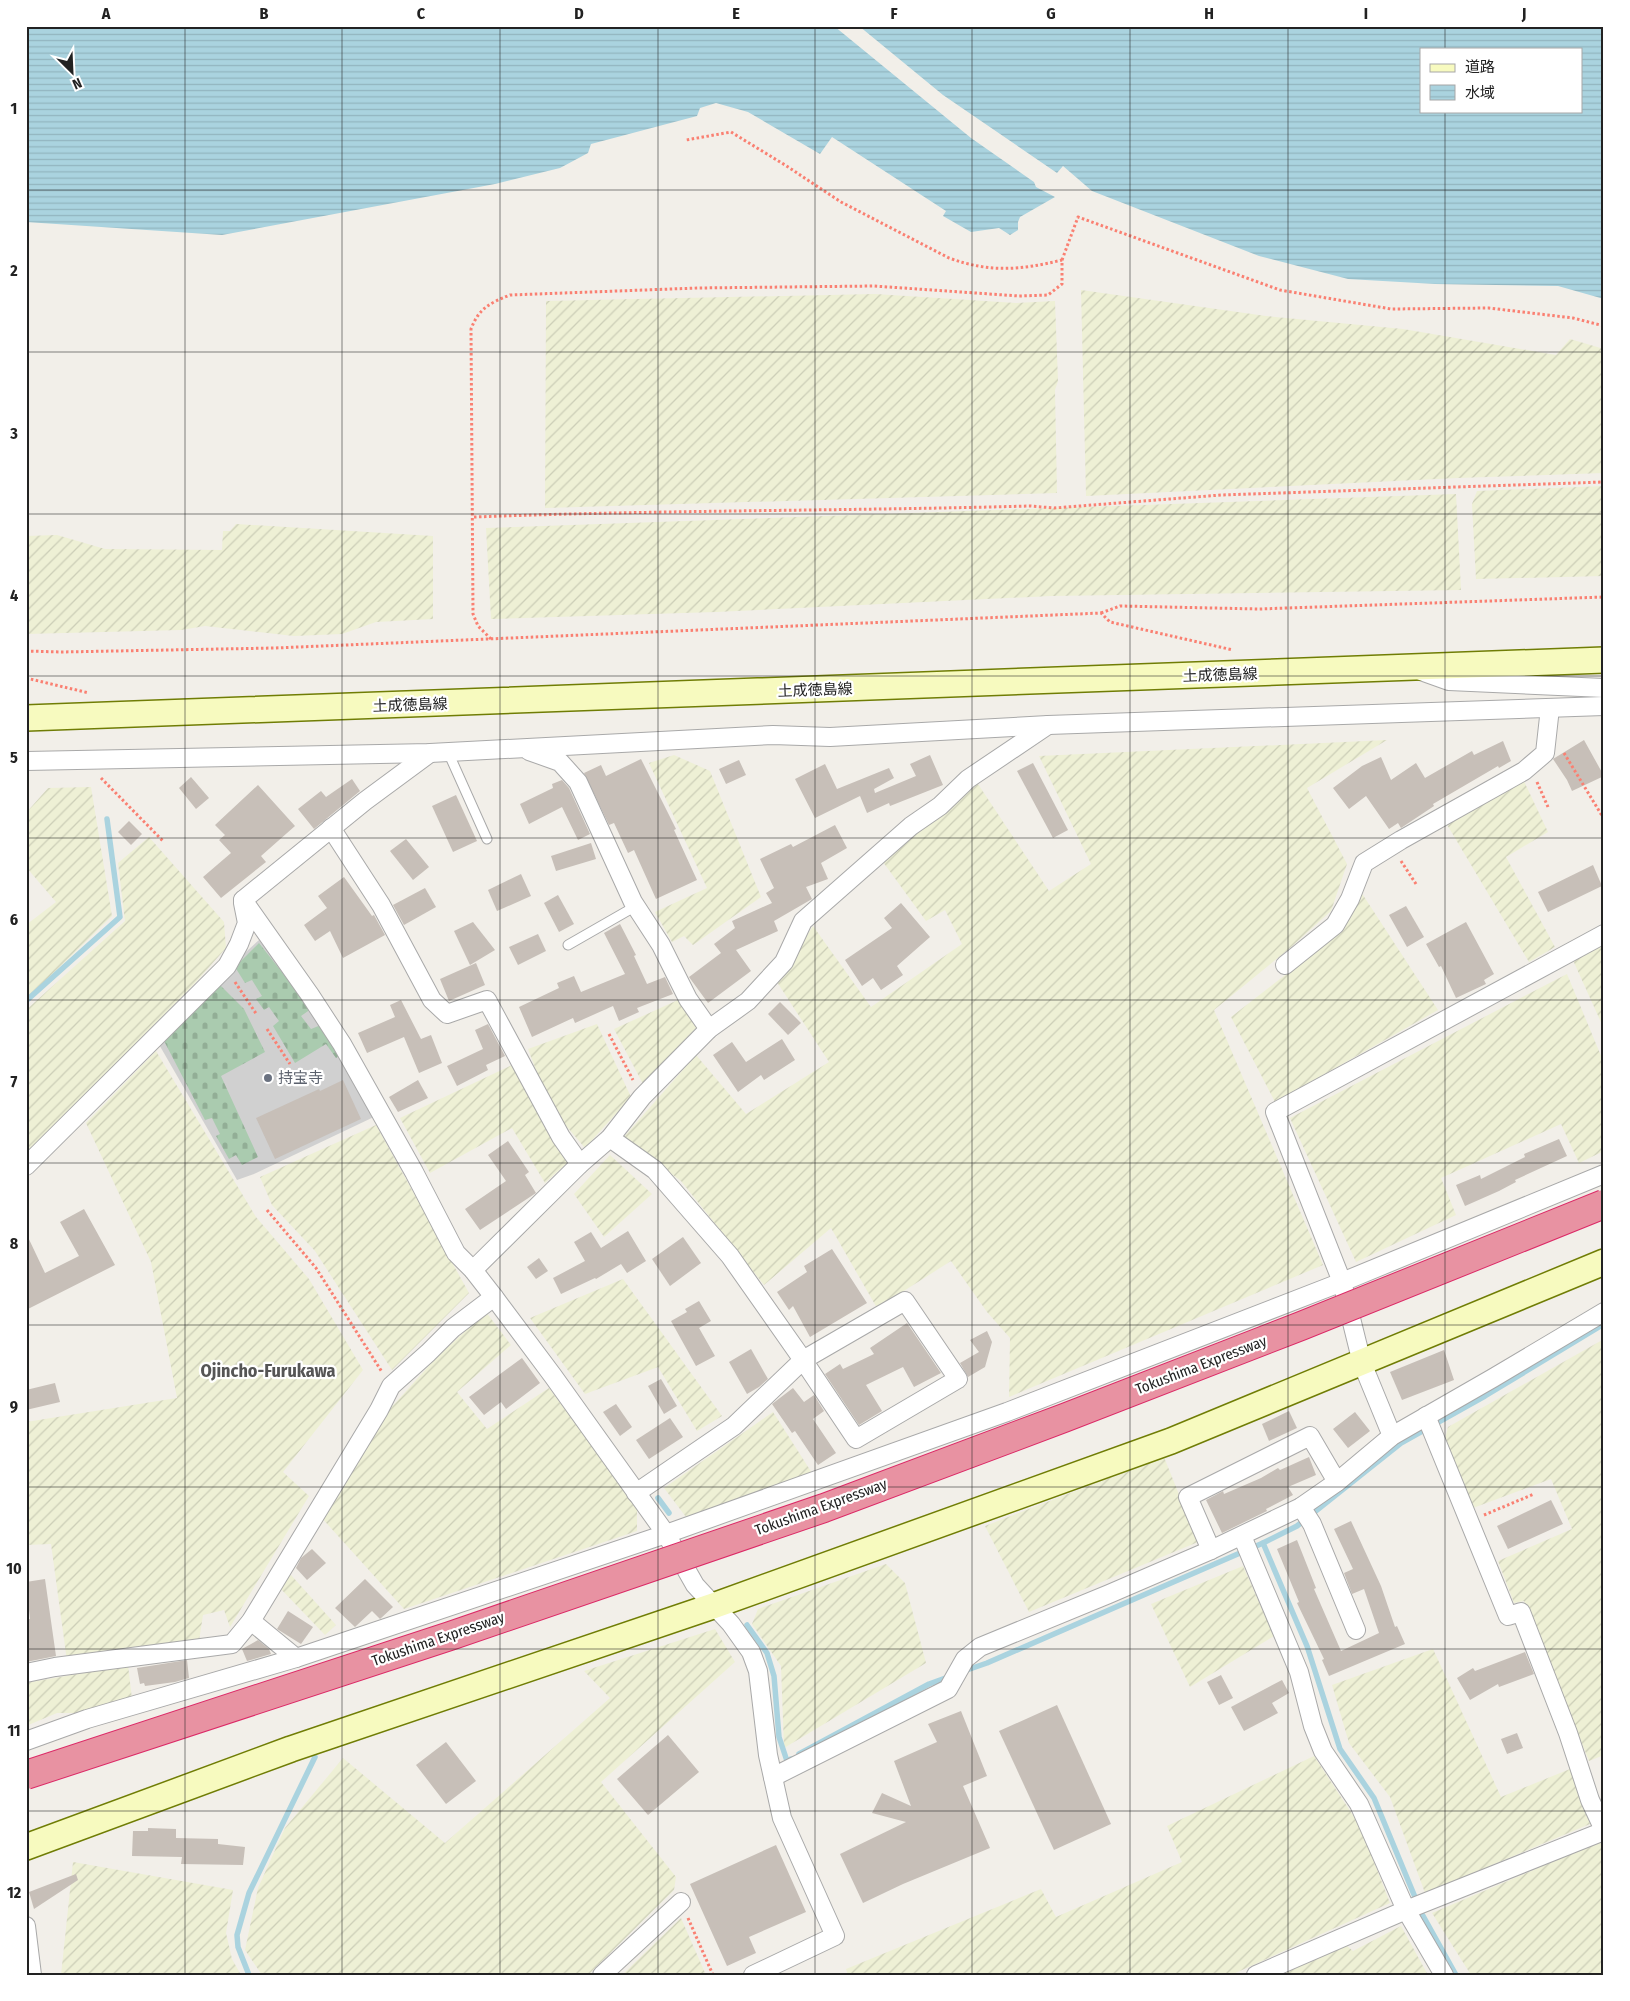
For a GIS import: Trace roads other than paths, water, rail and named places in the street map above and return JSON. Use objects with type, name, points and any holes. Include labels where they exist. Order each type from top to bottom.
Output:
[{"type":"highway","name":"Tokushima Expressway","points":[[26,1776],[450,1636],[824,1508],[1292,1330],[1604,1204]]},
{"type":"street","name":"土成徳島線","points":[[26,718],[1604,660]]},
{"type":"street","points":[[1412,668],[1449,681],[1604,688]]},
{"type":"street","points":[[26,761],[430,753],[774,735],[830,737],[1048,725],[1549,714],[1604,706]]},
{"type":"street","points":[[1285,965],[1335,925],[1350,899],[1364,864],[1529,767],[1545,754],[1549,714]]},
{"type":"street","points":[[473,1270],[580,1164],[610,1138],[642,1097],[709,1029],[748,1001],[784,962],[803,921],[911,826],[940,806],[968,779],[1048,725]]},
{"type":"street","points":[[522,748],[560,762],[578,782],[636,906],[662,945],[688,999],[709,1029]]},
{"type":"street","points":[[243,900],[365,800],[430,753]]},
{"type":"street","points":[[331,828],[381,905],[432,1000],[447,1014],[487,1000],[561,1137],[580,1164]]},
{"type":"street","points":[[26,1166],[227,966],[240,944],[248,923],[243,900]]},
{"type":"street","points":[[243,900],[342,1044],[414,1172],[456,1253],[473,1270],[494,1297],[666,1534],[695,1585],[731,1624],[751,1652],[758,1671],[768,1755],[782,1818],[835,1936],[753,1975]]},
{"type":"street","points":[[1392,1436],[1362,1363],[1342,1282],[1275,1112],[1604,934]]},
{"type":"street","points":[[610,1138],[655,1170],[730,1256],[803,1360],[856,1439],[958,1380],[905,1301],[803,1360],[734,1426],[636,1493]]},
{"type":"street","points":[[26,1741],[87,1718],[296,1658],[666,1534],[1007,1412],[1342,1282],[1604,1174]]},
{"type":"street","points":[[26,1847],[291,1750],[714,1606],[1171,1441],[1604,1262]]},
{"type":"street","points":[[26,1673],[55,1667],[232,1644],[251,1621],[379,1410],[391,1386],[453,1328],[494,1297]]},
{"type":"street","points":[[773,1777],[948,1689],[965,1659],[980,1647],[1211,1550],[1247,1545],[1306,1515],[1337,1482],[1392,1436],[1429,1423],[1493,1378],[1604,1312]]},
{"type":"street","points":[[1256,1975],[1415,1907],[1604,1830],[1590,1800],[1568,1733],[1521,1612],[1508,1616],[1429,1423]]},
{"type":"street","points":[[1211,1550],[1188,1496],[1310,1436],[1337,1482]]},
{"type":"street","points":[[1306,1515],[1356,1630]]},
{"type":"street","points":[[1247,1545],[1299,1672],[1313,1726],[1323,1751],[1359,1804],[1415,1907],[1444,1975]]},
{"type":"street","points":[[251,1621],[296,1658]]},
{"type":"street","points":[[602,1975],[681,1902]]},
{"type":"street","points":[[26,1926],[32,1975]]},
{"type":"lane","points":[[448,752],[487,839]]},
{"type":"lane","points":[[568,945],[636,906]]},
{"type":"water","points":[[26,26],[834,26],[971,138],[1034,182],[1036,187],[1055,197],[1020,217],[1018,230],[1010,235],[999,228],[971,232],[943,216],[946,211],[832,137],[820,154],[748,112],[716,103],[700,108],[697,116],[591,144],[588,153],[560,168],[495,184],[222,235],[26,222]]},
{"type":"water","points":[[859,26],[1604,26],[1604,299],[1558,286],[1435,284],[1348,279],[1259,256],[1092,191],[1063,166],[1057,173],[943,95]]},
{"type":"waterway","points":[[26,1001],[120,917],[107,819]]},
{"type":"waterway","points":[[1263,1543],[1297,1526],[1401,1443],[1485,1396],[1604,1324]]},
{"type":"waterway","points":[[658,1498],[669,1513]]},
{"type":"waterway","points":[[964,1671],[987,1663],[1263,1543],[1307,1646],[1340,1749],[1374,1798],[1422,1914],[1456,1975]]},
{"type":"waterway","points":[[747,1625],[767,1653],[774,1676],[779,1737],[787,1761],[791,1759]]},
{"type":"waterway","points":[[799,1754],[929,1684],[951,1676]]},
{"type":"waterway","points":[[249,1975],[238,1947],[237,1935],[249,1893],[315,1757]]},
{"type":"place","name":"持宝寺","points":[[268,1078]]},
{"type":"district","name":"Ojincho-Furukawa","points":[[268,1371]]}]
